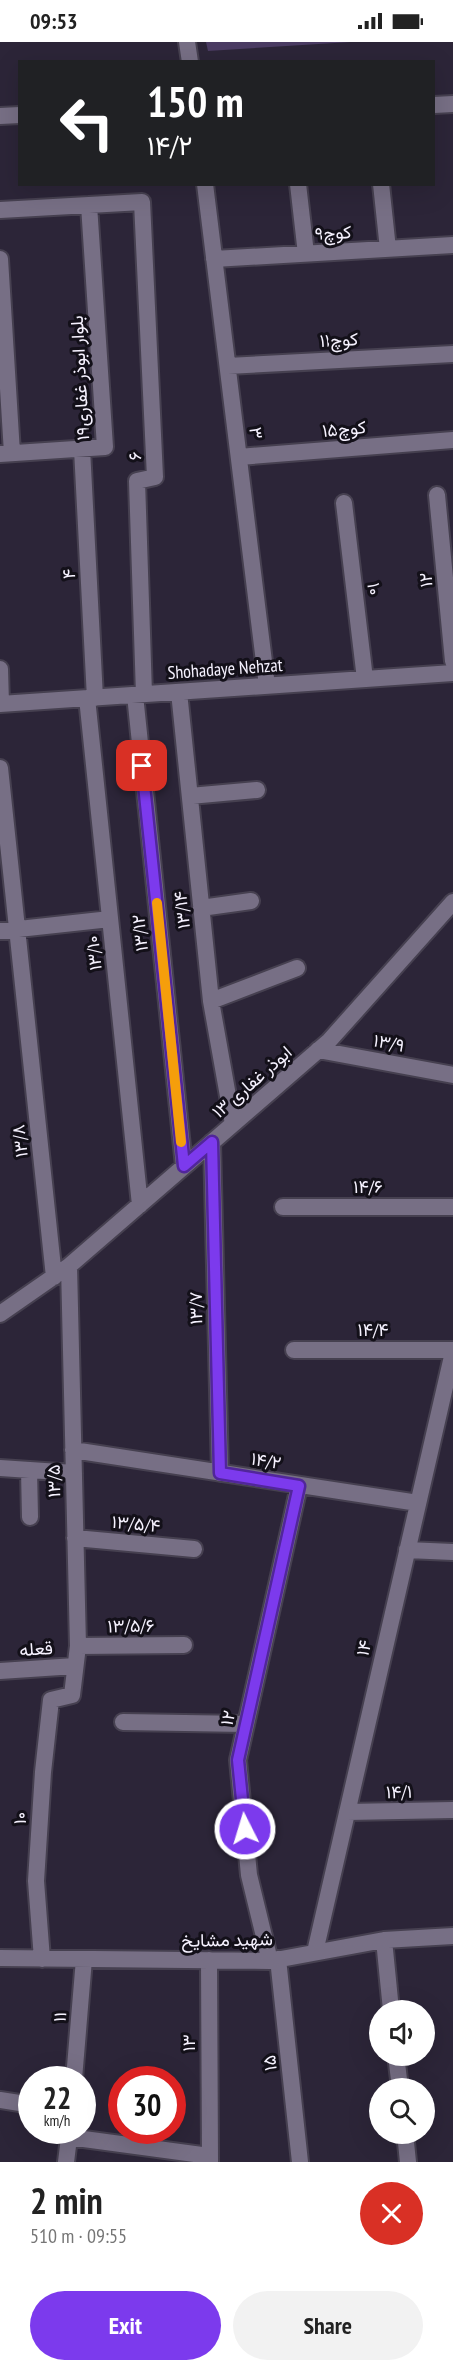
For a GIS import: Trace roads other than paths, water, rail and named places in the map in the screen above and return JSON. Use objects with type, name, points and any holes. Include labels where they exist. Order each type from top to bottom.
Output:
[{"type":"street","points":[[187,42],[190,60]]},
{"type":"street","points":[[435,105],[453,104]]},
{"type":"street","points":[[0,116],[18,115]]},
{"type":"street","name":"۳","points":[[205,186],[267,686]]},
{"type":"street","points":[[298,186],[306,254]]},
{"type":"street","points":[[381,186],[388,249]]},
{"type":"street","name":"۶","points":[[89,205],[142,202],[155,477],[137,481],[140,695]]},
{"type":"street","points":[[0,210],[89,205]]},
{"type":"street","name":"بلوار ابوذر غفاری۱۹","points":[[6,454],[105,447],[89,205]]},
{"type":"street","name":"۹کوچ","points":[[214,259],[453,245]]},
{"type":"street","points":[[0,259],[6,454]]},
{"type":"street","name":"۱۱کوچ","points":[[228,366],[453,354]]},
{"type":"street","name":"۱۵کوچ","points":[[239,457],[453,440]]},
{"type":"street","name":"۴","points":[[82,449],[91,698]]},
{"type":"street","name":"۱۲","points":[[437,495],[453,661]]},
{"type":"street","name":"۱۰","points":[[344,503],[365,679]]},
{"type":"street","points":[[0,669],[1,704]]},
{"type":"street","name":"Shohadaye Nehzat","points":[[1,704],[453,673]]},
{"type":"street","name":"۱۳/۱۴","points":[[179,692],[211,1001],[233,1124]]},
{"type":"street","name":"۱۳/۱۲","points":[[140,695],[184,1166]]},
{"type":"street","name":"۱۳/۱۰","points":[[91,698],[110,919],[140,1205]]},
{"type":"street","points":[[0,768],[17,929]]},
{"type":"street","points":[[190,796],[257,790]]},
{"type":"street","points":[[201,908],[251,901]]},
{"type":"street","name":"۱۳ ابوذر غفاری","points":[[0,1314],[69,1266],[318,1050],[453,902]]},
{"type":"street","points":[[0,931],[110,919]]},
{"type":"street","name":"۱۳/۸","points":[[17,929],[54,1277]]},
{"type":"street","points":[[211,1001],[297,968]]},
{"type":"street","name":"۱۳/۹","points":[[318,1050],[453,1075]]},
{"type":"street","name":"۱۳/۷","points":[[212,1142],[220,1473]]},
{"type":"street","name":"۱۴/۶","points":[[283,1207],[453,1207]]},
{"type":"street","name":"۱۳/۵","points":[[69,1266],[78,1646],[72,1695]]},
{"type":"street","name":"۱۴/۴","points":[[294,1350],[453,1351]]},
{"type":"street","name":"۱۴","points":[[315,1952],[453,1351]]},
{"type":"street","name":"۱۴/۲","points":[[73,1450],[418,1503]]},
{"type":"street","points":[[0,1468],[74,1473]]},
{"type":"street","points":[[29,1470],[30,1518]]},
{"type":"street","name":"۱۲","points":[[274,1960],[249,1875],[238,1760],[299,1486]]},
{"type":"street","name":"۱۳/۵/۴","points":[[75,1538],[194,1549]]},
{"type":"street","points":[[407,1550],[453,1551]]},
{"type":"street","name":"۱۳/۵/۶","points":[[78,1646],[184,1645]]},
{"type":"street","name":"قعله","points":[[0,1671],[75,1666]]},
{"type":"street","name":"۱۰","points":[[42,1959],[36,1881],[47,1736],[51,1701],[72,1695]]},
{"type":"street","points":[[123,1722],[246,1724]]},
{"type":"street","name":"۱۴/۱","points":[[347,1812],[453,1810]]},
{"type":"street","name":"شهید مشایخ","points":[[0,1958],[274,1960],[384,1940],[453,1936]]},
{"type":"street","points":[[384,1940],[391,2000]]},
{"type":"street","name":"۱۱","points":[[75,2066],[84,1959]]},
{"type":"street","name":"۱۳","points":[[209,1960],[209,2159]]},
{"type":"street","name":"۱۵","points":[[274,1960],[300,2162]]},
{"type":"street","points":[[0,2100],[18,2103]]},
{"type":"street","points":[[96,2138],[209,2159]]},
{"type":"street","points":[[66,2162],[68,2144]]},
{"type":"street","points":[[406,2144],[408,2162]]}]
